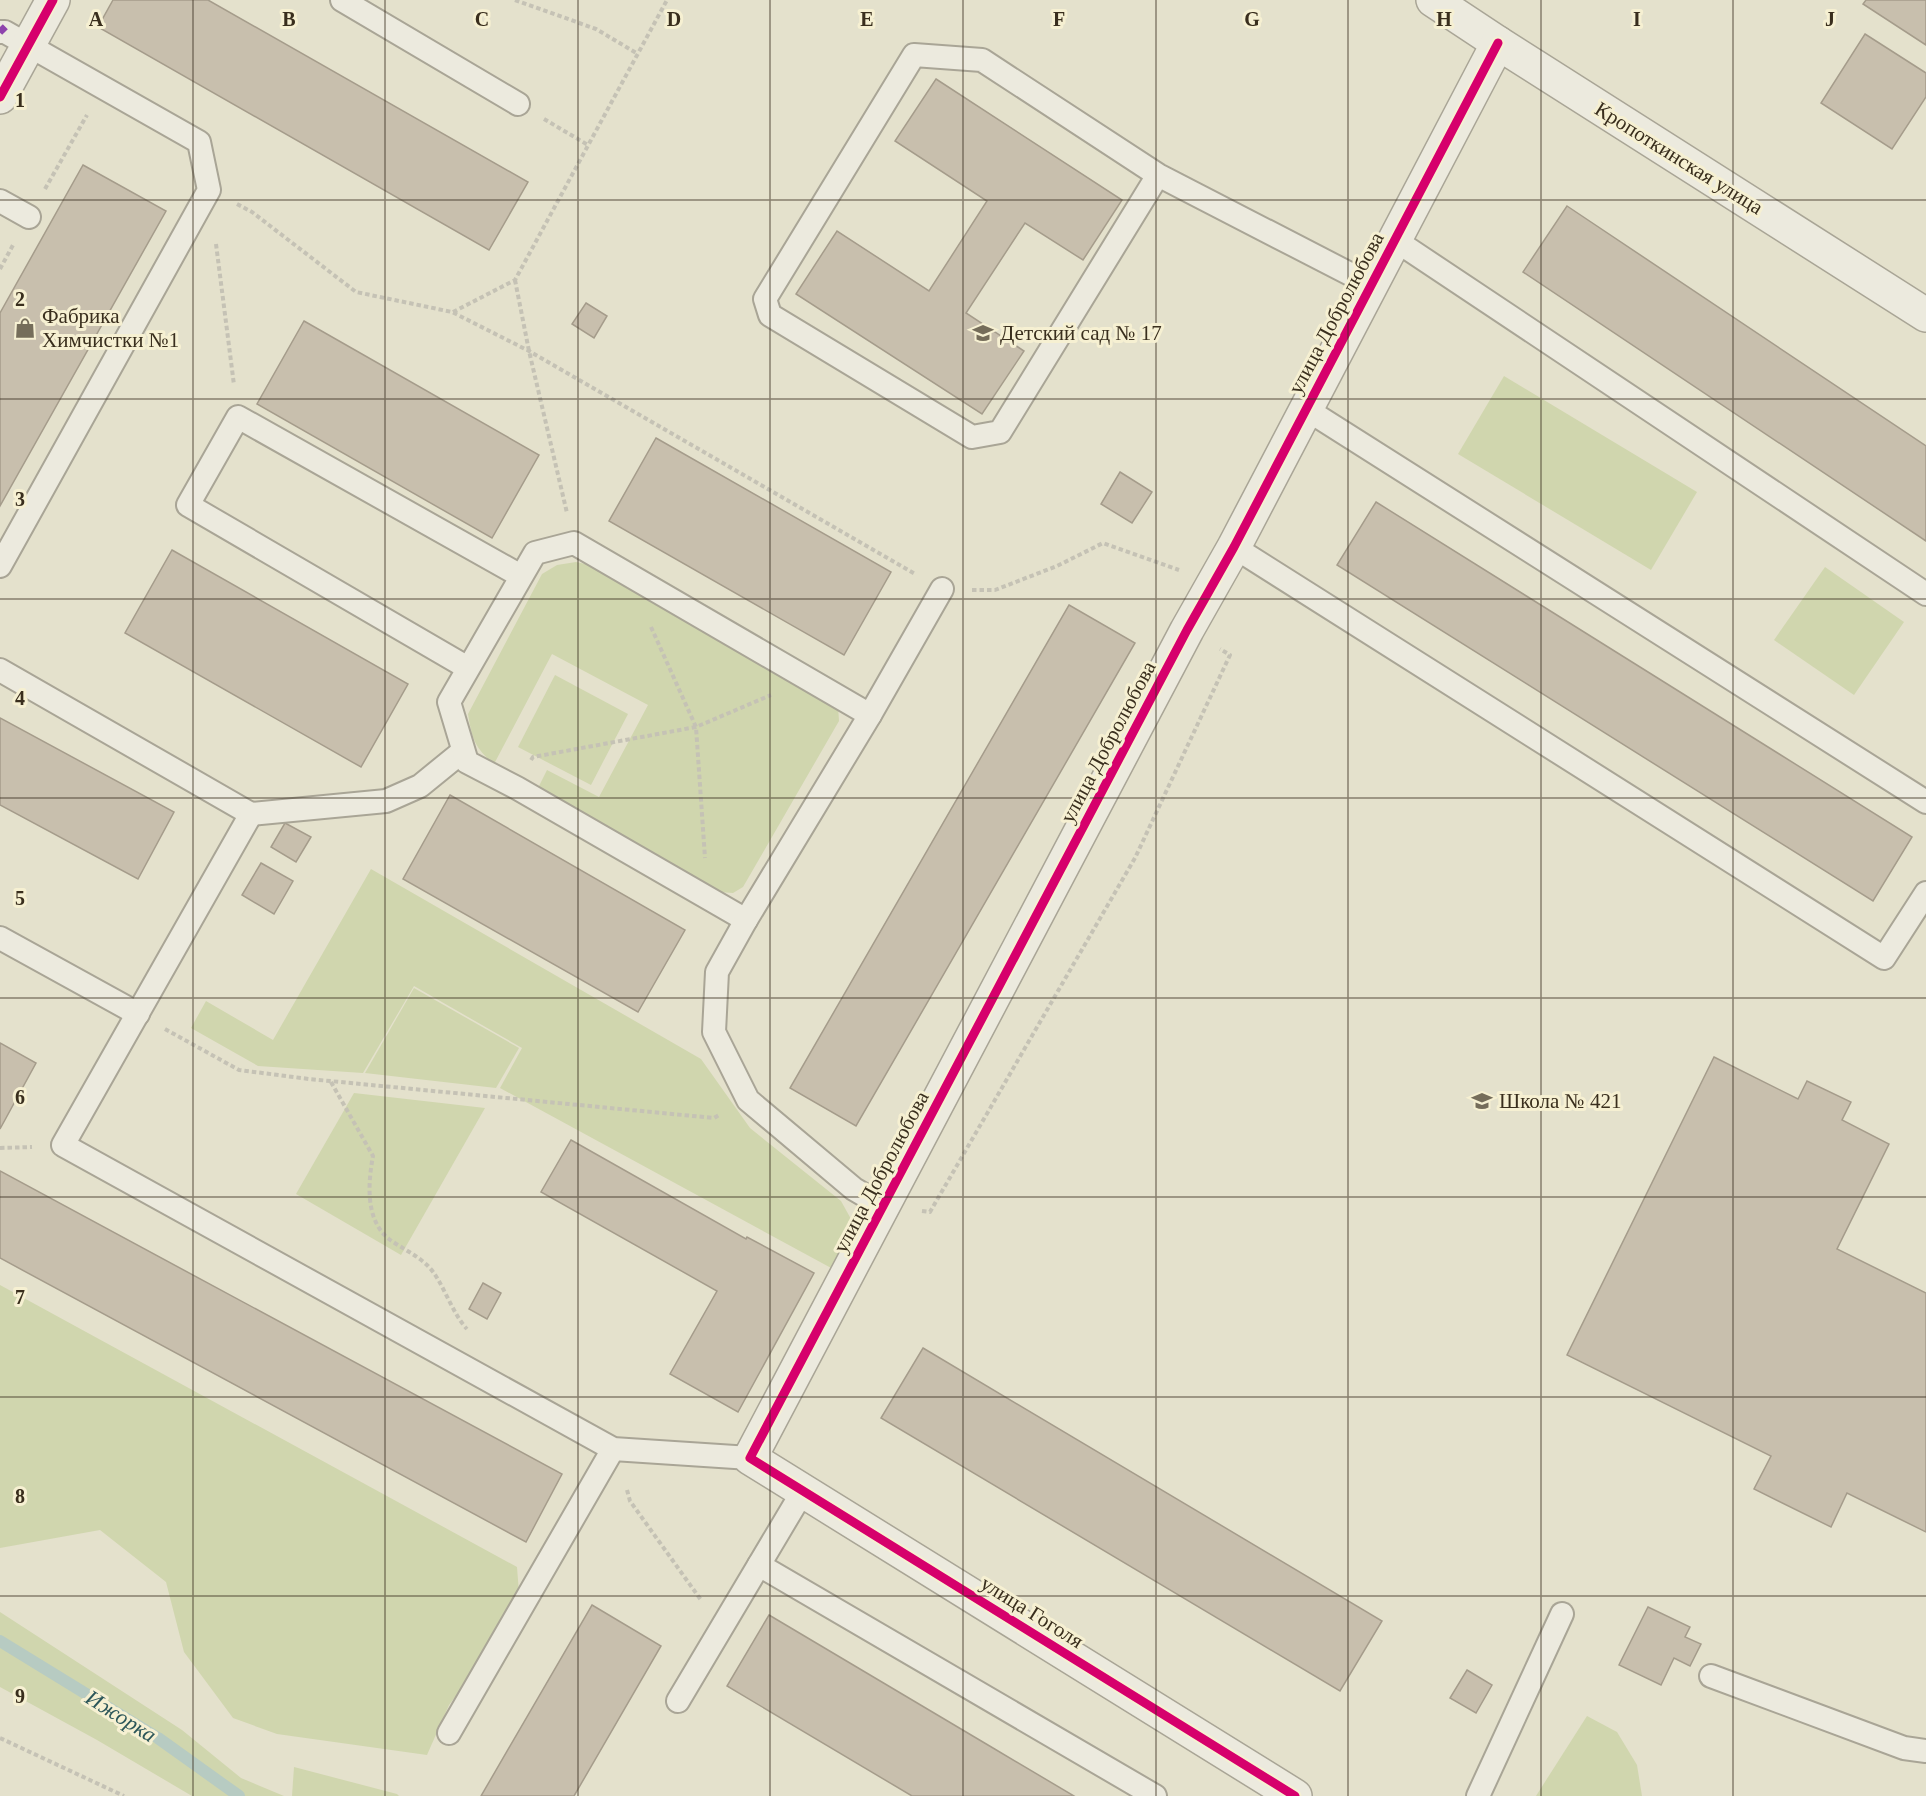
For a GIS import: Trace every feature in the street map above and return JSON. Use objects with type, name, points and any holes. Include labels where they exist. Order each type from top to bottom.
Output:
[{"type":"street","points":[[0,97],[14,38],[53,0]]},
{"type":"street","name":"Кропоткинская улица","points":[[1432,0],[1926,315]]},
{"type":"street","name":"улица Добролюбова","points":[[750,1458],[1187,630],[1234,547],[1498,43]]},
{"type":"street","name":"улица Гоголя","points":[[750,1458],[1295,1796]]},
{"type":"lane","points":[[342,0],[518,104]]},
{"type":"lane","points":[[0,566],[209,190],[199,142],[14,38]]},
{"type":"lane","points":[[1158,175],[1000,432],[972,437],[770,315],[765,300],[914,55],[982,60],[1158,175],[1350,274],[1374,280]]},
{"type":"lane","points":[[0,201],[29,217]]},
{"type":"lane","points":[[1395,240],[1926,594]]},
{"type":"lane","points":[[1306,409],[1926,802]]},
{"type":"lane","points":[[468,668],[188,505],[238,417],[521,576]]},
{"type":"lane","points":[[746,920],[517,788],[467,762],[449,702],[521,576],[535,553],[574,543],[870,715]]},
{"type":"lane","points":[[1234,547],[1884,958],[1926,892]]},
{"type":"lane","points":[[883,1206],[854,1189],[748,1100],[714,1032],[717,972],[942,589]]},
{"type":"lane","points":[[0,670],[251,814],[386,801],[420,786],[463,751]]},
{"type":"lane","points":[[251,814],[63,1145],[613,1449],[750,1458]]},
{"type":"lane","points":[[0,938],[138,1014]]},
{"type":"lane","points":[[449,1733],[613,1449]]},
{"type":"lane","points":[[678,1701],[803,1491]]},
{"type":"lane","points":[[759,1565],[1155,1796]]},
{"type":"lane","points":[[1478,1796],[1562,1614]]},
{"type":"lane","points":[[1711,1676],[1904,1748],[1926,1751]]},
{"type":"path","points":[[515,0],[596,29],[638,54]]},
{"type":"path","points":[[452,312],[515,280],[667,0]]},
{"type":"path","points":[[0,269],[102,88]]},
{"type":"path","points":[[518,104],[588,145]]},
{"type":"path","points":[[209,190],[252,212],[357,292],[452,312],[529,351],[942,589],[995,590],[1057,566],[1103,543],[1213,582]]},
{"type":"path","points":[[209,190],[238,417]]},
{"type":"path","points":[[515,280],[529,351],[574,543]]},
{"type":"path","points":[[628,574],[696,727],[708,899]]},
{"type":"path","points":[[883,1206],[930,1212],[1136,858],[1230,655],[1187,630]]},
{"type":"path","points":[[517,788],[533,757],[696,727],[807,679]]},
{"type":"path","points":[[138,1014],[239,1070],[714,1118],[748,1100]]},
{"type":"path","points":[[331,1081],[373,1156],[369,1177],[369,1196],[373,1215],[387,1237],[428,1266],[465,1326],[472,1333]]},
{"type":"path","points":[[613,1449],[630,1501],[721,1628]]},
{"type":"path","points":[[0,1738],[124,1796]]},
{"type":"green space","points":[[1504,376],[1697,492],[1651,570],[1458,454]]},
{"type":"green space","points":[[576,562],[595,566],[838,706],[839,721],[743,887],[733,893],[719,892],[536,792],[547,770],[599,797],[648,705],[552,654],[494,764],[482,753],[475,742],[468,714],[542,574],[557,565]]},
{"type":"green space","points":[[1825,567],[1904,622],[1854,695],[1774,640]]},
{"type":"green space","points":[[555,675],[628,714],[591,785],[518,747]]},
{"type":"green space","points":[[371,869],[701,1059],[750,1128],[841,1201],[856,1228],[833,1269],[500,1088],[522,1048],[414,986],[363,1073],[258,1066],[191,1028],[206,1001],[273,1040]]},
{"type":"green space","points":[[414,988],[519,1048],[496,1088],[365,1073]]},
{"type":"green space","points":[[354,1093],[485,1108],[401,1255],[296,1194]]},
{"type":"green space","points":[[0,1285],[517,1567],[520,1606],[449,1705],[427,1755],[277,1734],[233,1718],[184,1652],[166,1582],[100,1530],[0,1548]]},
{"type":"green space","points":[[0,1612],[182,1730],[241,1778],[284,1796],[192,1796],[0,1687]]},
{"type":"green space","points":[[1587,1716],[1617,1732],[1637,1765],[1642,1796],[1536,1796]]},
{"type":"green space","points":[[294,1767],[397,1794],[399,1796],[292,1796]]},
{"type":"building","points":[[113,0],[208,0],[528,182],[489,250],[98,27]]},
{"type":"building","points":[[1866,0],[1926,0],[1926,45],[1863,4]]},
{"type":"building","points":[[1865,34],[1926,73],[1926,97],[1892,149],[1821,103]]},
{"type":"building","points":[[936,79],[1122,200],[1083,260],[1025,223],[966,313],[1024,351],[982,414],[796,294],[837,231],[929,291],[987,201],[895,141]]},
{"type":"building","points":[[83,165],[166,211],[0,506],[0,313]]},
{"type":"building","points":[[1567,206],[1926,446],[1926,541],[1523,272]]},
{"type":"building","points":[[586,303],[607,316],[594,338],[572,324]]},
{"type":"building","points":[[304,321],[539,455],[492,538],[257,404]]},
{"type":"building","points":[[656,438],[891,572],[844,655],[609,521]]},
{"type":"building","points":[[1120,472],[1152,492],[1132,523],[1101,504]]},
{"type":"building","points":[[1376,502],[1912,837],[1873,901],[1337,565]]},
{"type":"building","points":[[172,550],[408,684],[361,767],[125,633]]},
{"type":"building","points":[[1069,605],[1135,643],[856,1126],[790,1088]]},
{"type":"building","points":[[0,718],[174,812],[138,879],[0,805]]},
{"type":"building","points":[[450,795],[685,930],[638,1012],[403,879]]},
{"type":"building","points":[[285,823],[311,837],[296,862],[271,847]]},
{"type":"building","points":[[261,863],[293,881],[274,914],[242,895]]},
{"type":"building","points":[[0,1043],[36,1063],[0,1129]]},
{"type":"building","points":[[1714,1057],[1798,1099],[1807,1081],[1851,1102],[1842,1120],[1889,1144],[1837,1249],[1926,1293],[1926,1532],[1847,1493],[1831,1527],[1754,1489],[1771,1456],[1567,1355]]},
{"type":"building","points":[[571,1140],[746,1239],[747,1237],[814,1273],[738,1412],[670,1374],[717,1291],[541,1192]]},
{"type":"building","points":[[0,1171],[562,1474],[526,1542],[0,1258]]},
{"type":"building","points":[[483,1283],[501,1293],[487,1319],[469,1309]]},
{"type":"building","points":[[923,1348],[1382,1621],[1340,1691],[881,1418]]},
{"type":"building","points":[[592,1605],[661,1646],[574,1796],[481,1796]]},
{"type":"building","points":[[1648,1607],[1690,1627],[1685,1637],[1701,1644],[1690,1666],[1674,1658],[1661,1685],[1619,1665]]},
{"type":"building","points":[[769,1615],[1074,1796],[912,1796],[727,1686]]},
{"type":"building","points":[[1467,1670],[1492,1685],[1476,1713],[1450,1698]]},
{"type":"waterway","name":"Ижорка","points":[[0,1641],[158,1738],[239,1796]]},
{"type":"marked path","points":[[0,27],[5,32]]},
{"type":"cycle path","points":[[0,97],[53,0]]},
{"type":"cycle path","points":[[1295,1796],[750,1458],[1187,630],[1234,547],[1498,43]]},
{"type":"place","name":"Фабрика Химчистки №1","points":[[25,328]]},
{"type":"place","name":"Детский сад № 17","points":[[983,333]]},
{"type":"place","name":"Школа № 421","points":[[1482,1101]]}]
